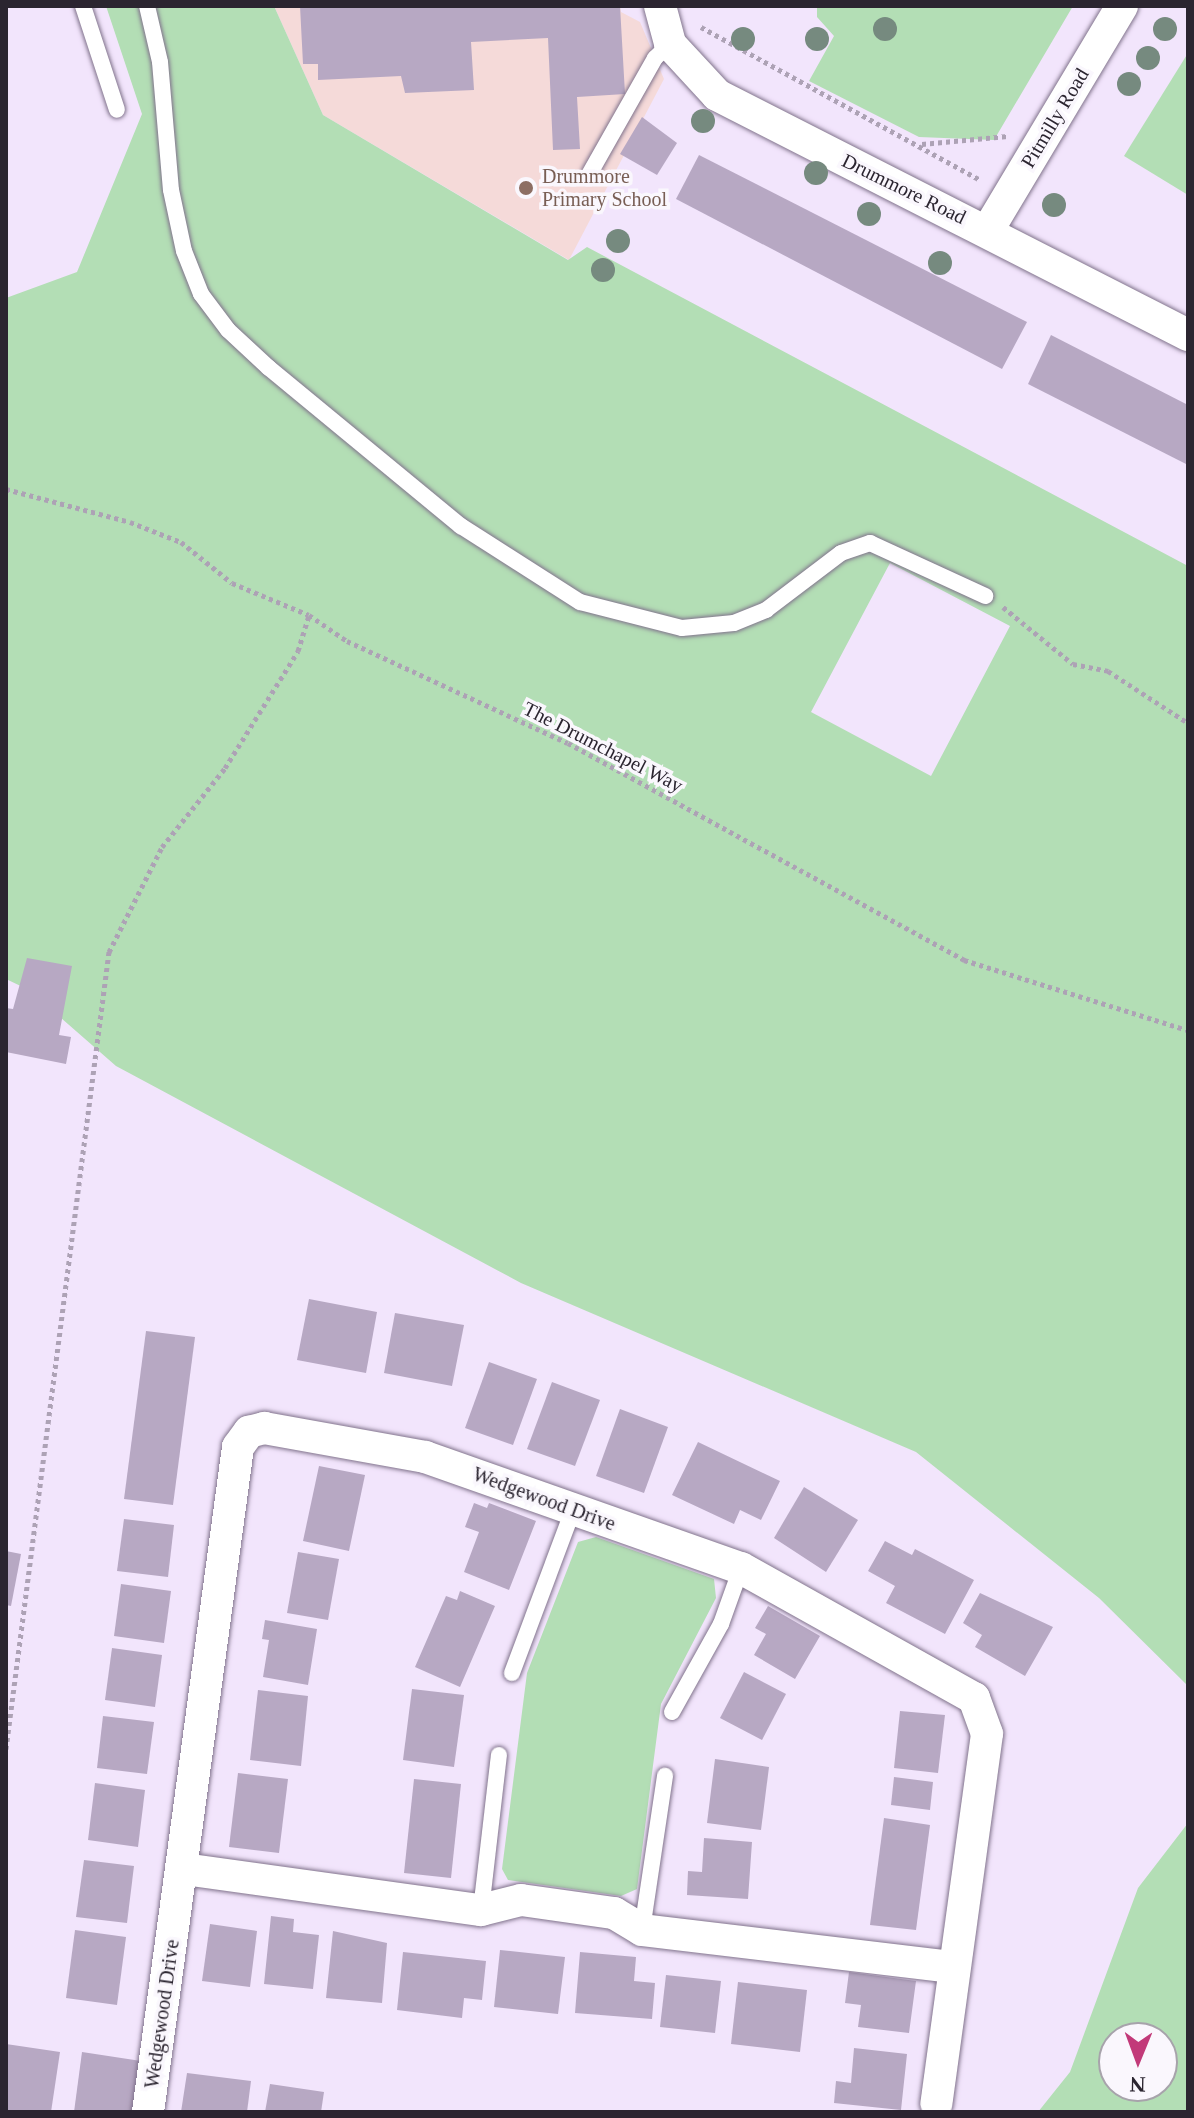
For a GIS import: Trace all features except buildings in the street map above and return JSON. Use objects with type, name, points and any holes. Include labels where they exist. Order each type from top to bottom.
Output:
[{"type":"street","name":"Drummore Road","points":[[660,6],[681,33],[717,95],[988,230],[1188,335]]},
{"type":"street","name":"Pitmilly Road","points":[[988,230],[1122,6]]},
{"type":"street","name":"Wedgewood Drive","points":[[148,2112],[184,1869],[238,1447],[249,1432],[264,1428],[425,1457],[741,1568],[974,1698],[984,1716],[987,1734],[936,2104]]},
{"type":"street","points":[[184,1869],[481,1910],[521,1900],[614,1913],[642,1930],[954,1967]]},
{"type":"lane","points":[[83,6],[117,110]]},
{"type":"lane","points":[[147,6],[161,75],[171,190],[184,251],[201,294],[228,330],[269,368],[461,526],[580,602],[682,628],[734,623],[766,610],[841,553],[870,543],[985,596]]},
{"type":"lane","points":[[590,173],[655,58],[681,33]]},
{"type":"lane","points":[[512,1673],[573,1510]]},
{"type":"lane","points":[[672,1712],[721,1624],[741,1568]]},
{"type":"lane","points":[[481,1910],[499,1755]]},
{"type":"lane","points":[[642,1930],[665,1776]]},
{"type":"path","points":[[681,33],[921,144],[1008,194]]},
{"type":"path","points":[[921,144],[1048,129]]},
{"type":"path","name":"The Drumchapel Way","points":[[6,489],[130,522],[181,542],[232,583],[309,615],[347,641],[568,743],[964,960],[1188,1030]]},
{"type":"path","points":[[985,596],[1073,664],[1108,671],[1188,723]]},
{"type":"path","points":[[6,1749],[109,952],[162,847],[225,768],[298,651],[309,615]]},
{"type":"shaded area","name":"Drummore Primary School","points":[[274,6],[620,6],[621,12],[640,22],[664,79],[569,260],[323,115]]},
{"type":"green space","points":[[106,6],[274,6],[323,115],[568,260],[587,247],[1188,566],[1188,1686],[1099,1598],[916,1452],[521,1283],[116,1066],[29,990],[6,979],[6,298],[77,272],[142,114]],"holes":[[[890,563],[1010,626],[931,776],[811,712]]]},
{"type":"green space","points":[[817,6],[1073,6],[994,140],[919,137],[809,81],[834,36],[817,17]]},
{"type":"green space","points":[[1188,53],[1188,195],[1124,156]]},
{"type":"green space","points":[[596,1537],[714,1579],[716,1598],[661,1704],[637,1889],[621,1896],[508,1880],[502,1869],[527,1673],[578,1542]]},
{"type":"green space","points":[[1188,1823],[1188,2112],[1038,2112],[1070,2072],[1138,1888]]},
{"type":"place","name":"Drummore Primary School","points":[[526,188]]}]
